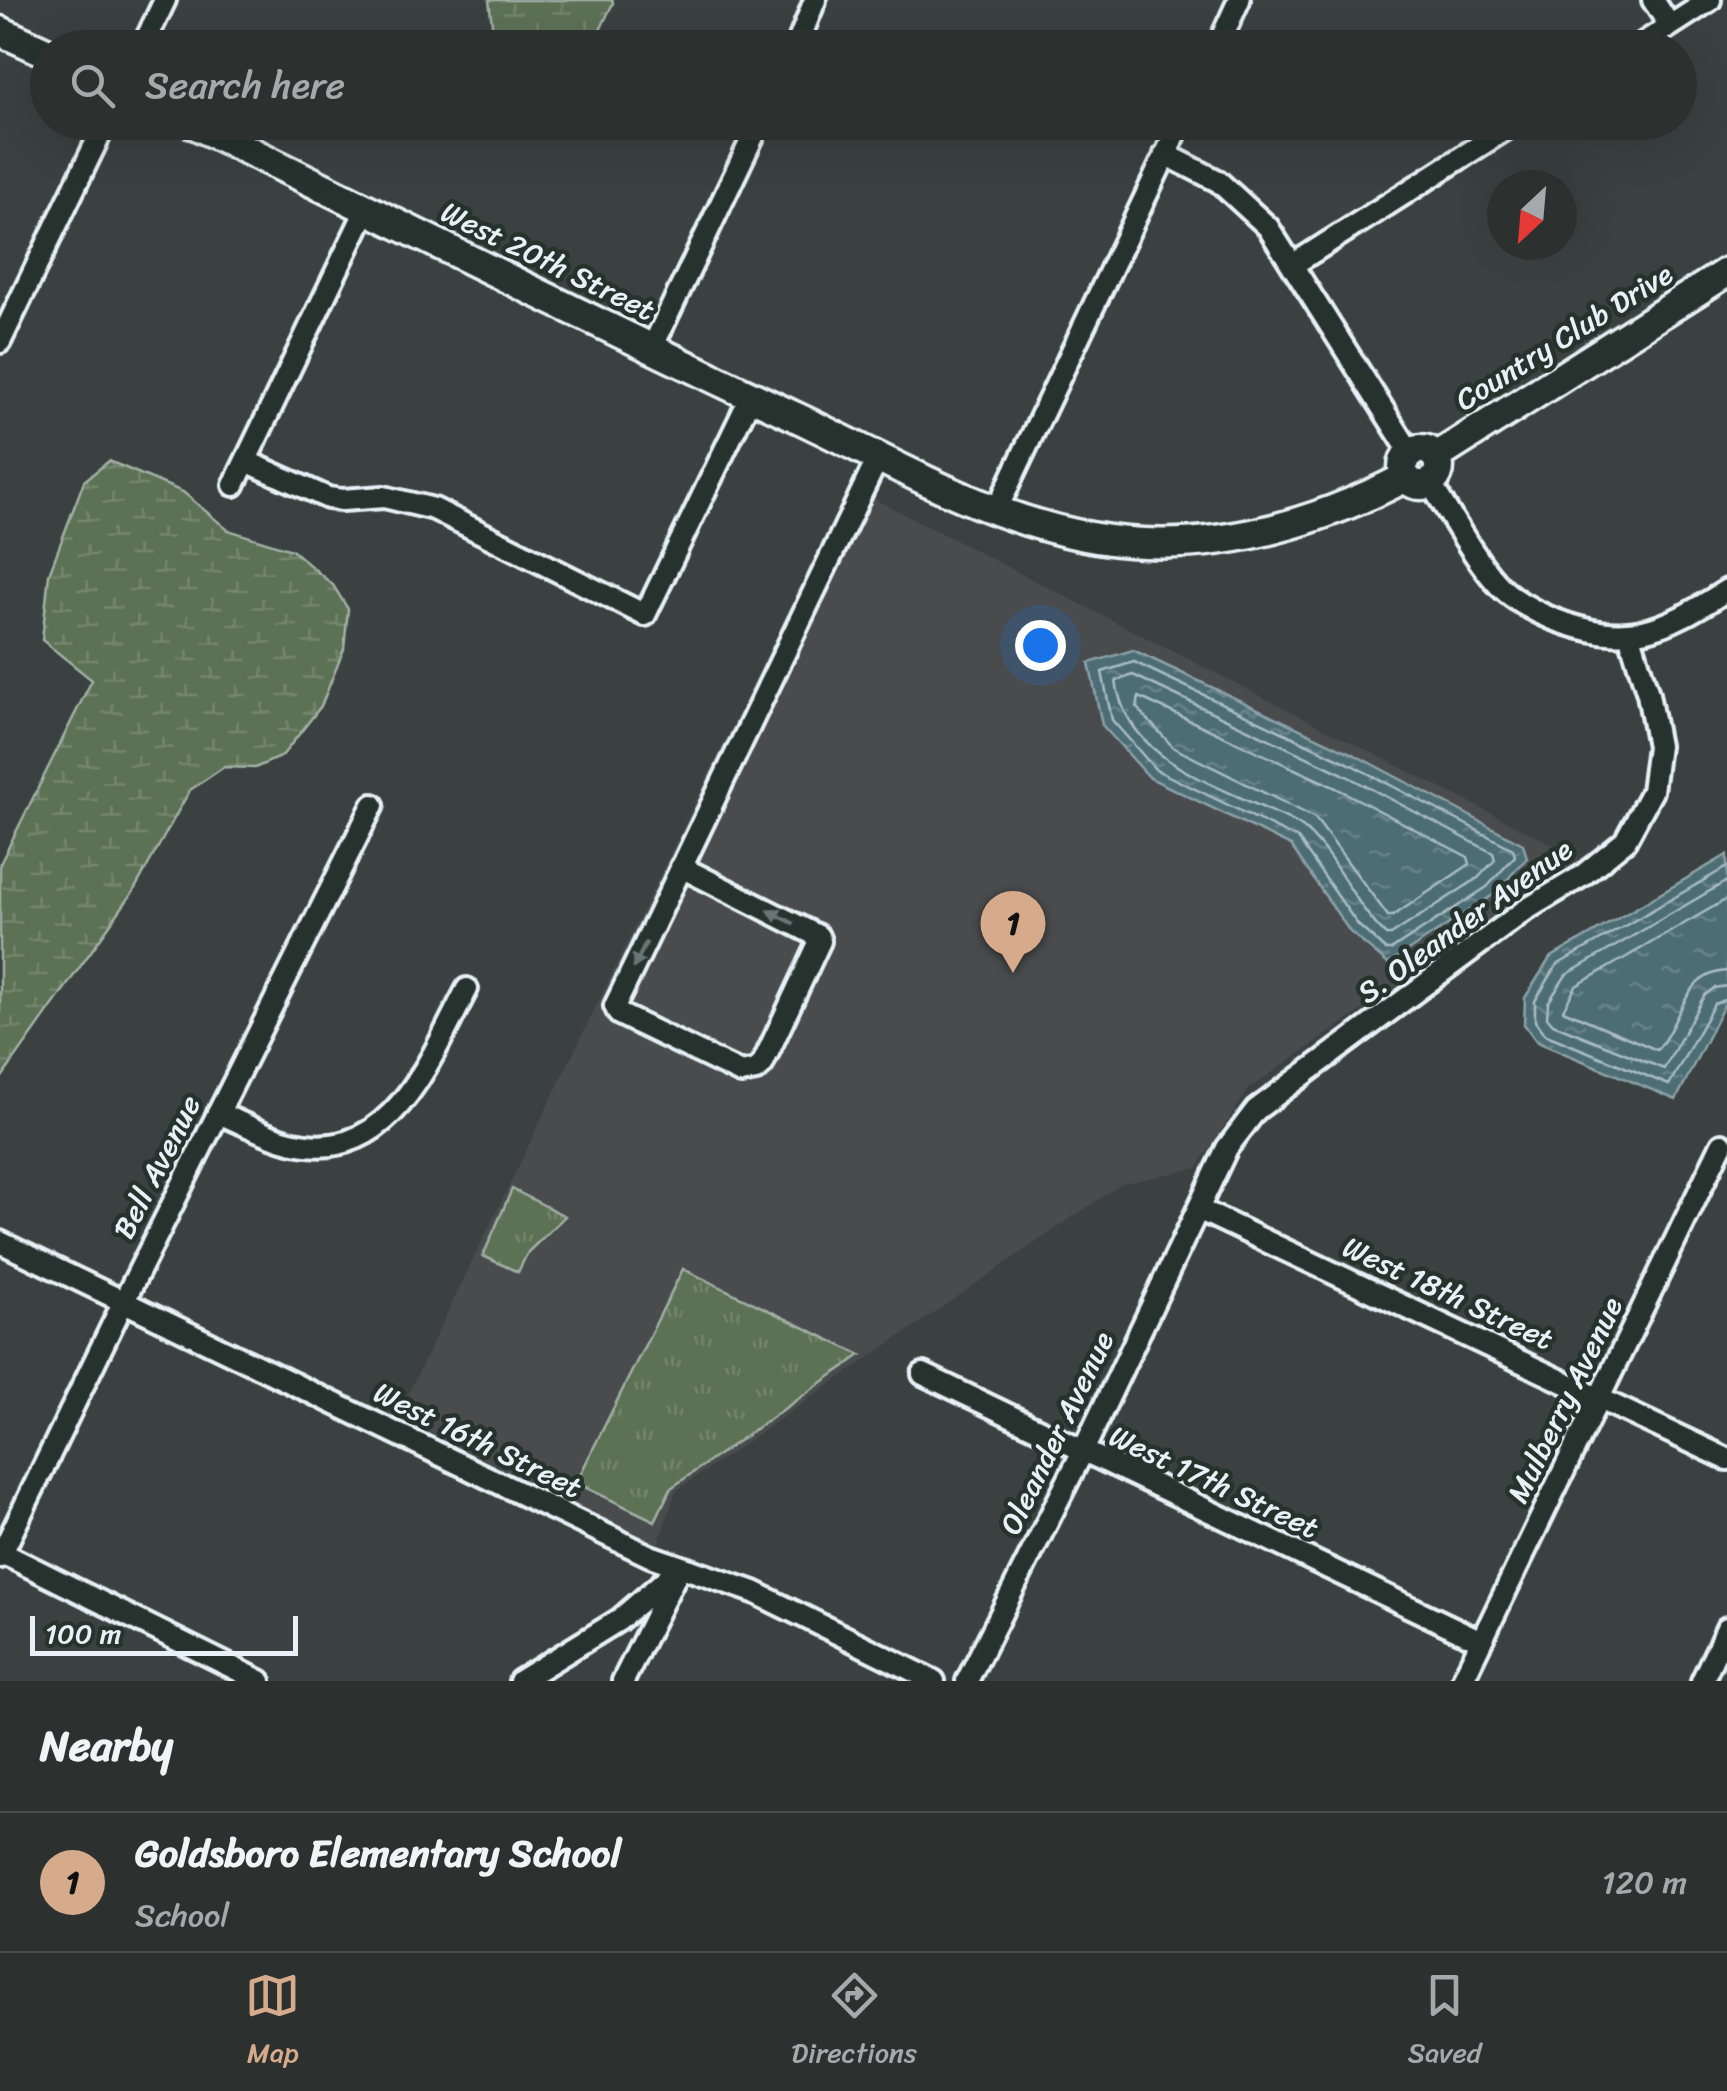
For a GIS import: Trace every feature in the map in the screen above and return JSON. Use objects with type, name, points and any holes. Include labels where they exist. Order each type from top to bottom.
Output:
[{"type":"street","points":[[151,30],[165,0]]},
{"type":"street","points":[[804,30],[815,0]]},
{"type":"street","points":[[1225,30],[1240,0]]},
{"type":"street","points":[[1653,0],[1670,26]]},
{"type":"street","points":[[1664,30],[1710,0]]},
{"type":"street","points":[[0,31],[30,45]]},
{"type":"street","points":[[0,342],[97,140]]},
{"type":"street","name":"West 20th Street","points":[[227,140],[879,456]]},
{"type":"street","points":[[652,348],[751,140]]},
{"type":"street","points":[[996,511],[1172,140]]},
{"type":"street","points":[[1294,264],[1489,140]]},
{"type":"street","points":[[1165,154],[1218,181],[1268,227],[1496,583],[1536,612],[1574,628],[1613,635],[1646,632],[1680,620],[1727,590]]},
{"type":"street","points":[[234,485],[367,208]]},
{"type":"street","name":"Country Club Drive","points":[[879,456],[996,511],[1080,536],[1142,543],[1190,543],[1249,536],[1304,522],[1364,500],[1727,272]]},
{"type":"street","points":[[246,461],[328,498],[384,496],[434,509],[645,615],[752,396]]},
{"type":"street","points":[[681,867],[818,936],[818,948],[762,1065],[749,1073],[741,1073],[615,1011],[681,867],[879,456]]},
{"type":"street","name":"S. Oleander Avenue","points":[[1198,1209],[1227,1148],[1256,1110],[1625,841],[1652,792],[1658,746],[1648,694],[1629,634]]},
{"type":"street","name":"Bell Avenue","points":[[1,1555],[373,805]]},
{"type":"street","points":[[218,1113],[289,1142],[341,1144],[367,1133],[390,1117],[414,1088],[467,990]]},
{"type":"street","name":"Mulberry Avenue","points":[[1462,1681],[1722,1144]]},
{"type":"street","name":"West 18th Street","points":[[1198,1209],[1727,1459]]},
{"type":"street","name":"Oleander Avenue","points":[[967,1681],[1082,1453],[1198,1209]]},
{"type":"street","name":"West 16th Street","points":[[0,1242],[679,1568],[754,1592],[934,1681]]},
{"type":"street","name":"West 17th Street","points":[[923,1374],[1482,1642]]},
{"type":"street","points":[[1,1555],[260,1681]]},
{"type":"street","points":[[520,1681],[618,1620],[679,1568]]},
{"type":"street","points":[[623,1681],[679,1568]]},
{"type":"street","points":[[1702,1681],[1727,1628]]},
{"type":"shaded area","points":[[849,486],[1579,858],[1249,1089],[1197,1168],[1121,1184],[676,1491],[658,1545],[397,1416]]},
{"type":"green space","points":[[489,0],[613,3],[600,30],[493,30]]},
{"type":"green space","points":[[109,461],[183,492],[228,530],[292,550],[333,585],[348,609],[344,649],[321,706],[282,756],[255,768],[224,767],[190,790],[133,892],[0,1080],[0,864],[92,680],[42,640],[49,574],[84,481]]},
{"type":"green space","points":[[512,1189],[565,1216],[528,1252],[518,1272],[483,1256]]},
{"type":"green space","points":[[683,1269],[861,1355],[671,1488],[655,1521],[576,1483]]},
{"type":"water","points":[[1133,650],[1353,754],[1523,844],[1527,858],[1493,895],[1388,964],[1350,932],[1291,846],[1150,778],[1102,725],[1089,663]]},
{"type":"water","points":[[1727,855],[1727,999],[1676,1100],[1537,1042],[1524,1024],[1525,998],[1550,958]]},
{"type":"place","name":"Goldsboro Elementary School","points":[[1013,973]]}]
